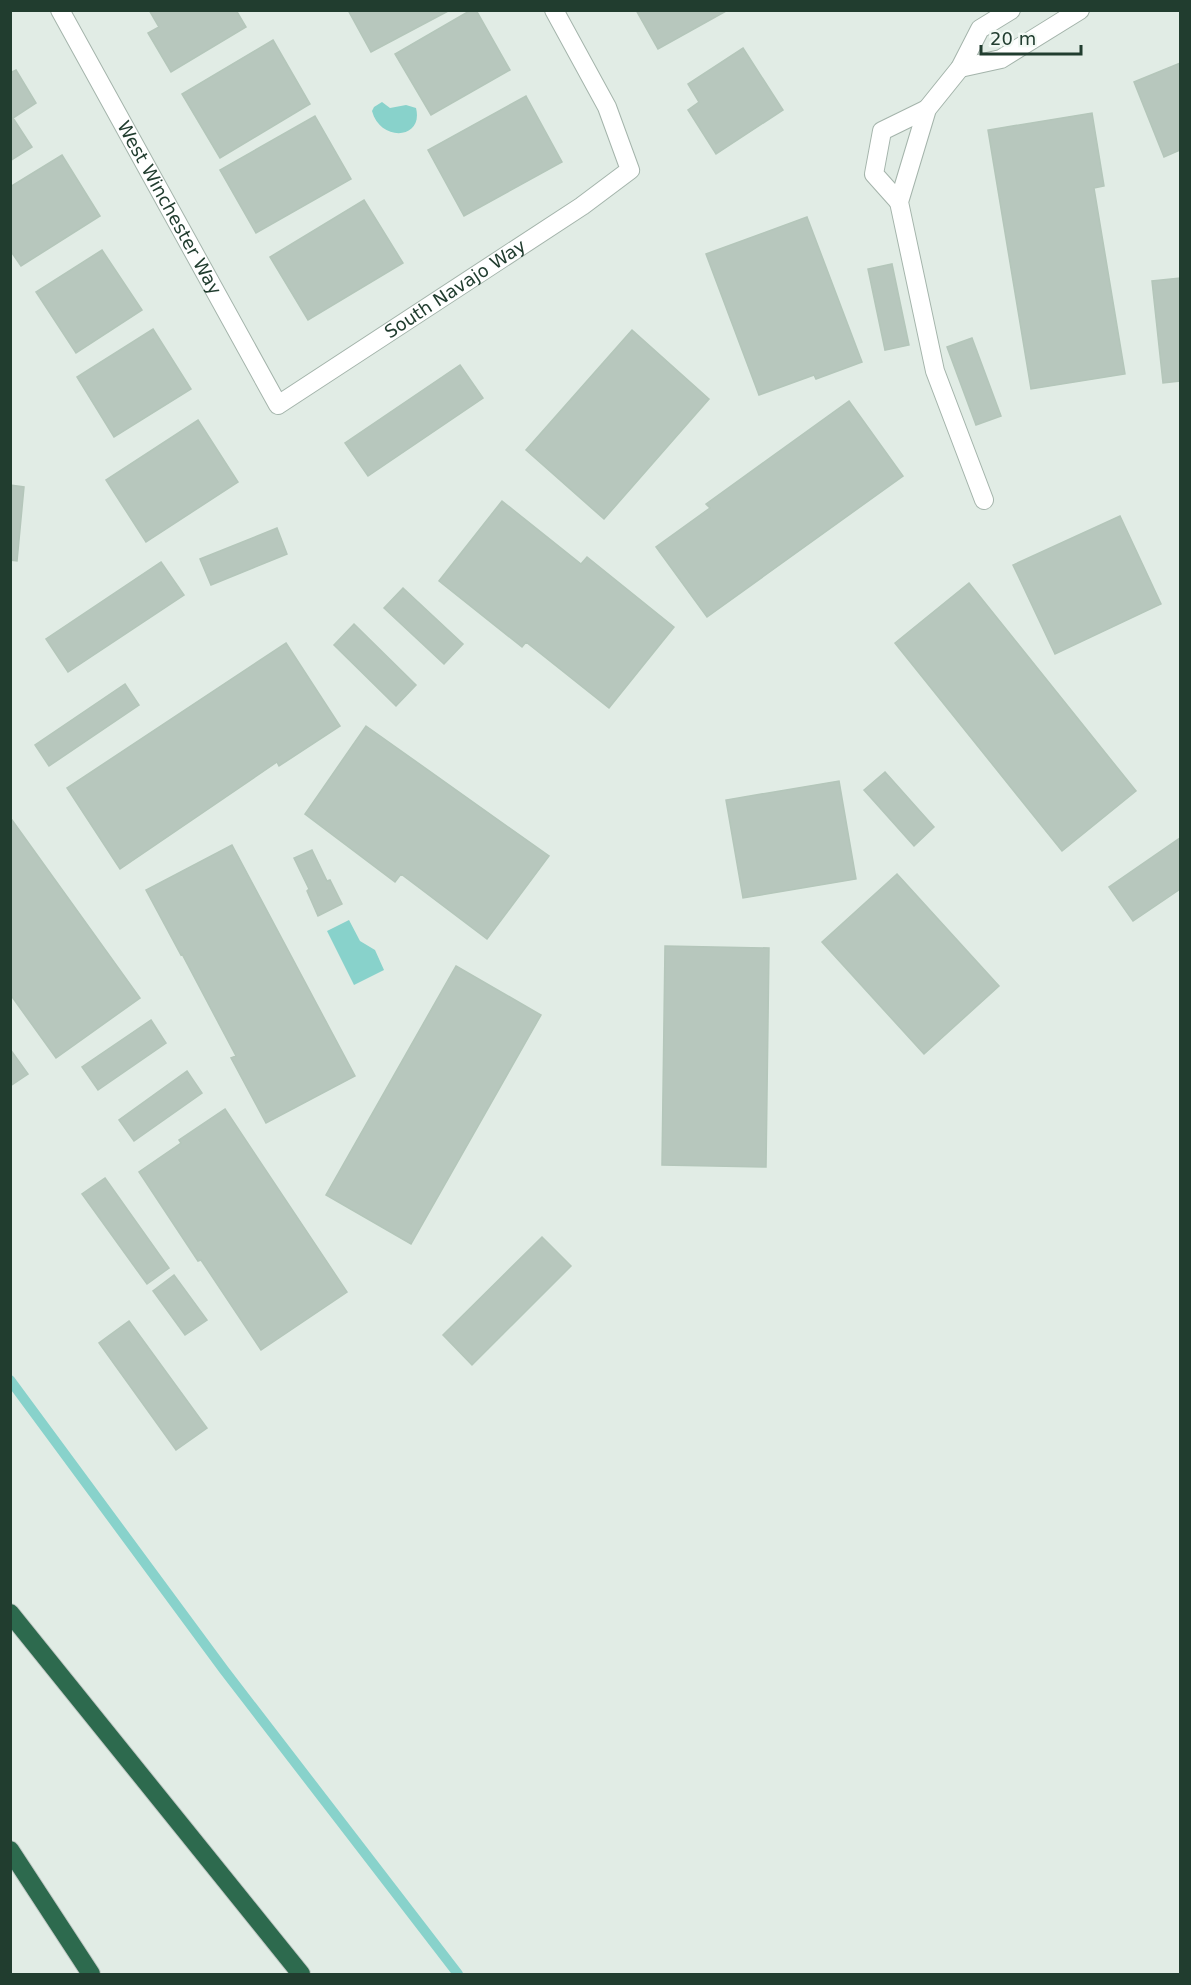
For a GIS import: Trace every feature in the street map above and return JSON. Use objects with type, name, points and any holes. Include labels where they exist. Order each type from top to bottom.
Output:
[{"type":"highway","points":[[10,1613],[301,1974]]},
{"type":"highway","points":[[10,1850],[91,1974]]},
{"type":"street","name":"West Winchester Way","points":[[60,10],[278,405]]},
{"type":"street","name":"South Navajo Way","points":[[278,405],[582,206],[630,171],[607,107],[554,10]]},
{"type":"street","points":[[984,500],[935,371],[899,202],[927,109],[960,68],[980,29],[1011,10]]},
{"type":"street","points":[[960,68],[1001,59],[1080,10]]},
{"type":"street","points":[[899,202],[874,174],[882,130],[927,109]]},
{"type":"water","points":[[382,102],[390,108],[406,105],[416,108],[417,119],[414,126],[400,133],[383,128],[372,111]]},
{"type":"water","points":[[349,920],[360,941],[375,950],[384,970],[354,985],[327,931]]},
{"type":"building","points":[[149,10],[236,10],[246,27],[171,72],[148,33],[159,27]]},
{"type":"building","points":[[348,10],[450,10],[371,52]]},
{"type":"building","points":[[471,10],[476,10],[510,70],[431,115],[395,54]]},
{"type":"building","points":[[636,10],[728,10],[658,49]]},
{"type":"building","points":[[273,40],[310,104],[220,158],[182,94]]},
{"type":"building","points":[[743,48],[783,110],[716,154],[688,110],[699,102],[688,84]]},
{"type":"building","points":[[1180,63],[1180,150],[1164,157],[1134,82]]},
{"type":"building","points":[[16,70],[36,103],[13,118],[32,147],[10,161],[10,73]]},
{"type":"building","points":[[526,96],[562,162],[464,216],[428,150]]},
{"type":"building","points":[[1092,113],[1104,186],[1094,188],[1125,374],[1031,389],[988,130]]},
{"type":"building","points":[[315,116],[351,179],[256,233],[220,170]]},
{"type":"building","points":[[62,155],[100,216],[21,266],[10,250],[10,187]]},
{"type":"building","points":[[364,200],[403,263],[308,320],[270,257]]},
{"type":"building","points":[[807,217],[862,362],[816,379],[814,375],[759,395],[706,254]]},
{"type":"building","points":[[102,250],[142,310],[76,353],[36,292]]},
{"type":"building","points":[[892,264],[909,345],[885,350],[868,269]]},
{"type":"building","points":[[1180,278],[1180,381],[1163,383],[1152,281]]},
{"type":"building","points":[[153,329],[191,389],[114,437],[77,377]]},
{"type":"building","points":[[632,330],[709,399],[604,519],[526,450]]},
{"type":"building","points":[[972,338],[1001,416],[976,425],[947,347]]},
{"type":"building","points":[[460,365],[483,398],[368,476],[345,443]]},
{"type":"building","points":[[849,401],[903,476],[707,617],[656,547],[710,508],[706,504]]},
{"type":"building","points":[[198,420],[238,482],[146,542],[106,480]]},
{"type":"building","points":[[10,485],[24,487],[17,561],[10,560]]},
{"type":"building","points":[[502,501],[581,564],[587,557],[674,627],[609,708],[526,642],[522,647],[439,581]]},
{"type":"building","points":[[1120,516],[1161,604],[1055,654],[1013,565]]},
{"type":"building","points":[[277,528],[287,554],[211,585],[200,559]]},
{"type":"building","points":[[161,562],[184,595],[68,672],[46,639]]},
{"type":"building","points":[[969,583],[1136,791],[1062,851],[895,643]]},
{"type":"building","points":[[403,588],[463,644],[444,664],[384,608]]},
{"type":"building","points":[[354,624],[416,685],[396,706],[334,645]]},
{"type":"building","points":[[286,643],[340,726],[279,766],[277,762],[120,869],[67,788]]},
{"type":"building","points":[[125,684],[139,705],[49,766],[35,745]]},
{"type":"building","points":[[366,726],[549,856],[487,939],[401,874],[395,882],[305,814]]},
{"type":"building","points":[[885,772],[934,827],[914,846],[864,790]]},
{"type":"building","points":[[839,781],[856,879],[743,898],[726,800]]},
{"type":"building","points":[[12,820],[140,998],[56,1058],[10,994],[10,821]]},
{"type":"building","points":[[1180,838],[1180,889],[1133,921],[1109,887]]},
{"type":"building","points":[[232,845],[355,1076],[266,1123],[231,1058],[236,1056],[146,890]]},
{"type":"building","points":[[312,850],[327,881],[330,880],[342,904],[318,916],[307,891],[309,889],[294,858]]},
{"type":"building","points":[[897,874],[999,986],[924,1054],[822,942]]},
{"type":"building","points":[[665,946],[769,948],[766,1167],[662,1165]]},
{"type":"building","points":[[456,966],[541,1015],[411,1244],[326,1195]]},
{"type":"building","points":[[151,1020],[166,1043],[98,1090],[82,1067]]},
{"type":"building","points":[[10,1049],[28,1074],[10,1086]]},
{"type":"building","points":[[187,1071],[202,1093],[134,1141],[119,1120]]},
{"type":"building","points":[[225,1109],[347,1292],[261,1350],[139,1172],[181,1143],[179,1140]]},
{"type":"building","points":[[105,1178],[169,1268],[147,1284],[82,1194]]},
{"type":"building","points":[[542,1237],[571,1266],[472,1365],[443,1335]]},
{"type":"building","points":[[174,1275],[207,1320],[185,1335],[153,1291]]},
{"type":"building","points":[[129,1321],[207,1428],[176,1450],[99,1343]]},
{"type":"waterway","points":[[10,1380],[224,1670],[458,1974]]}]
